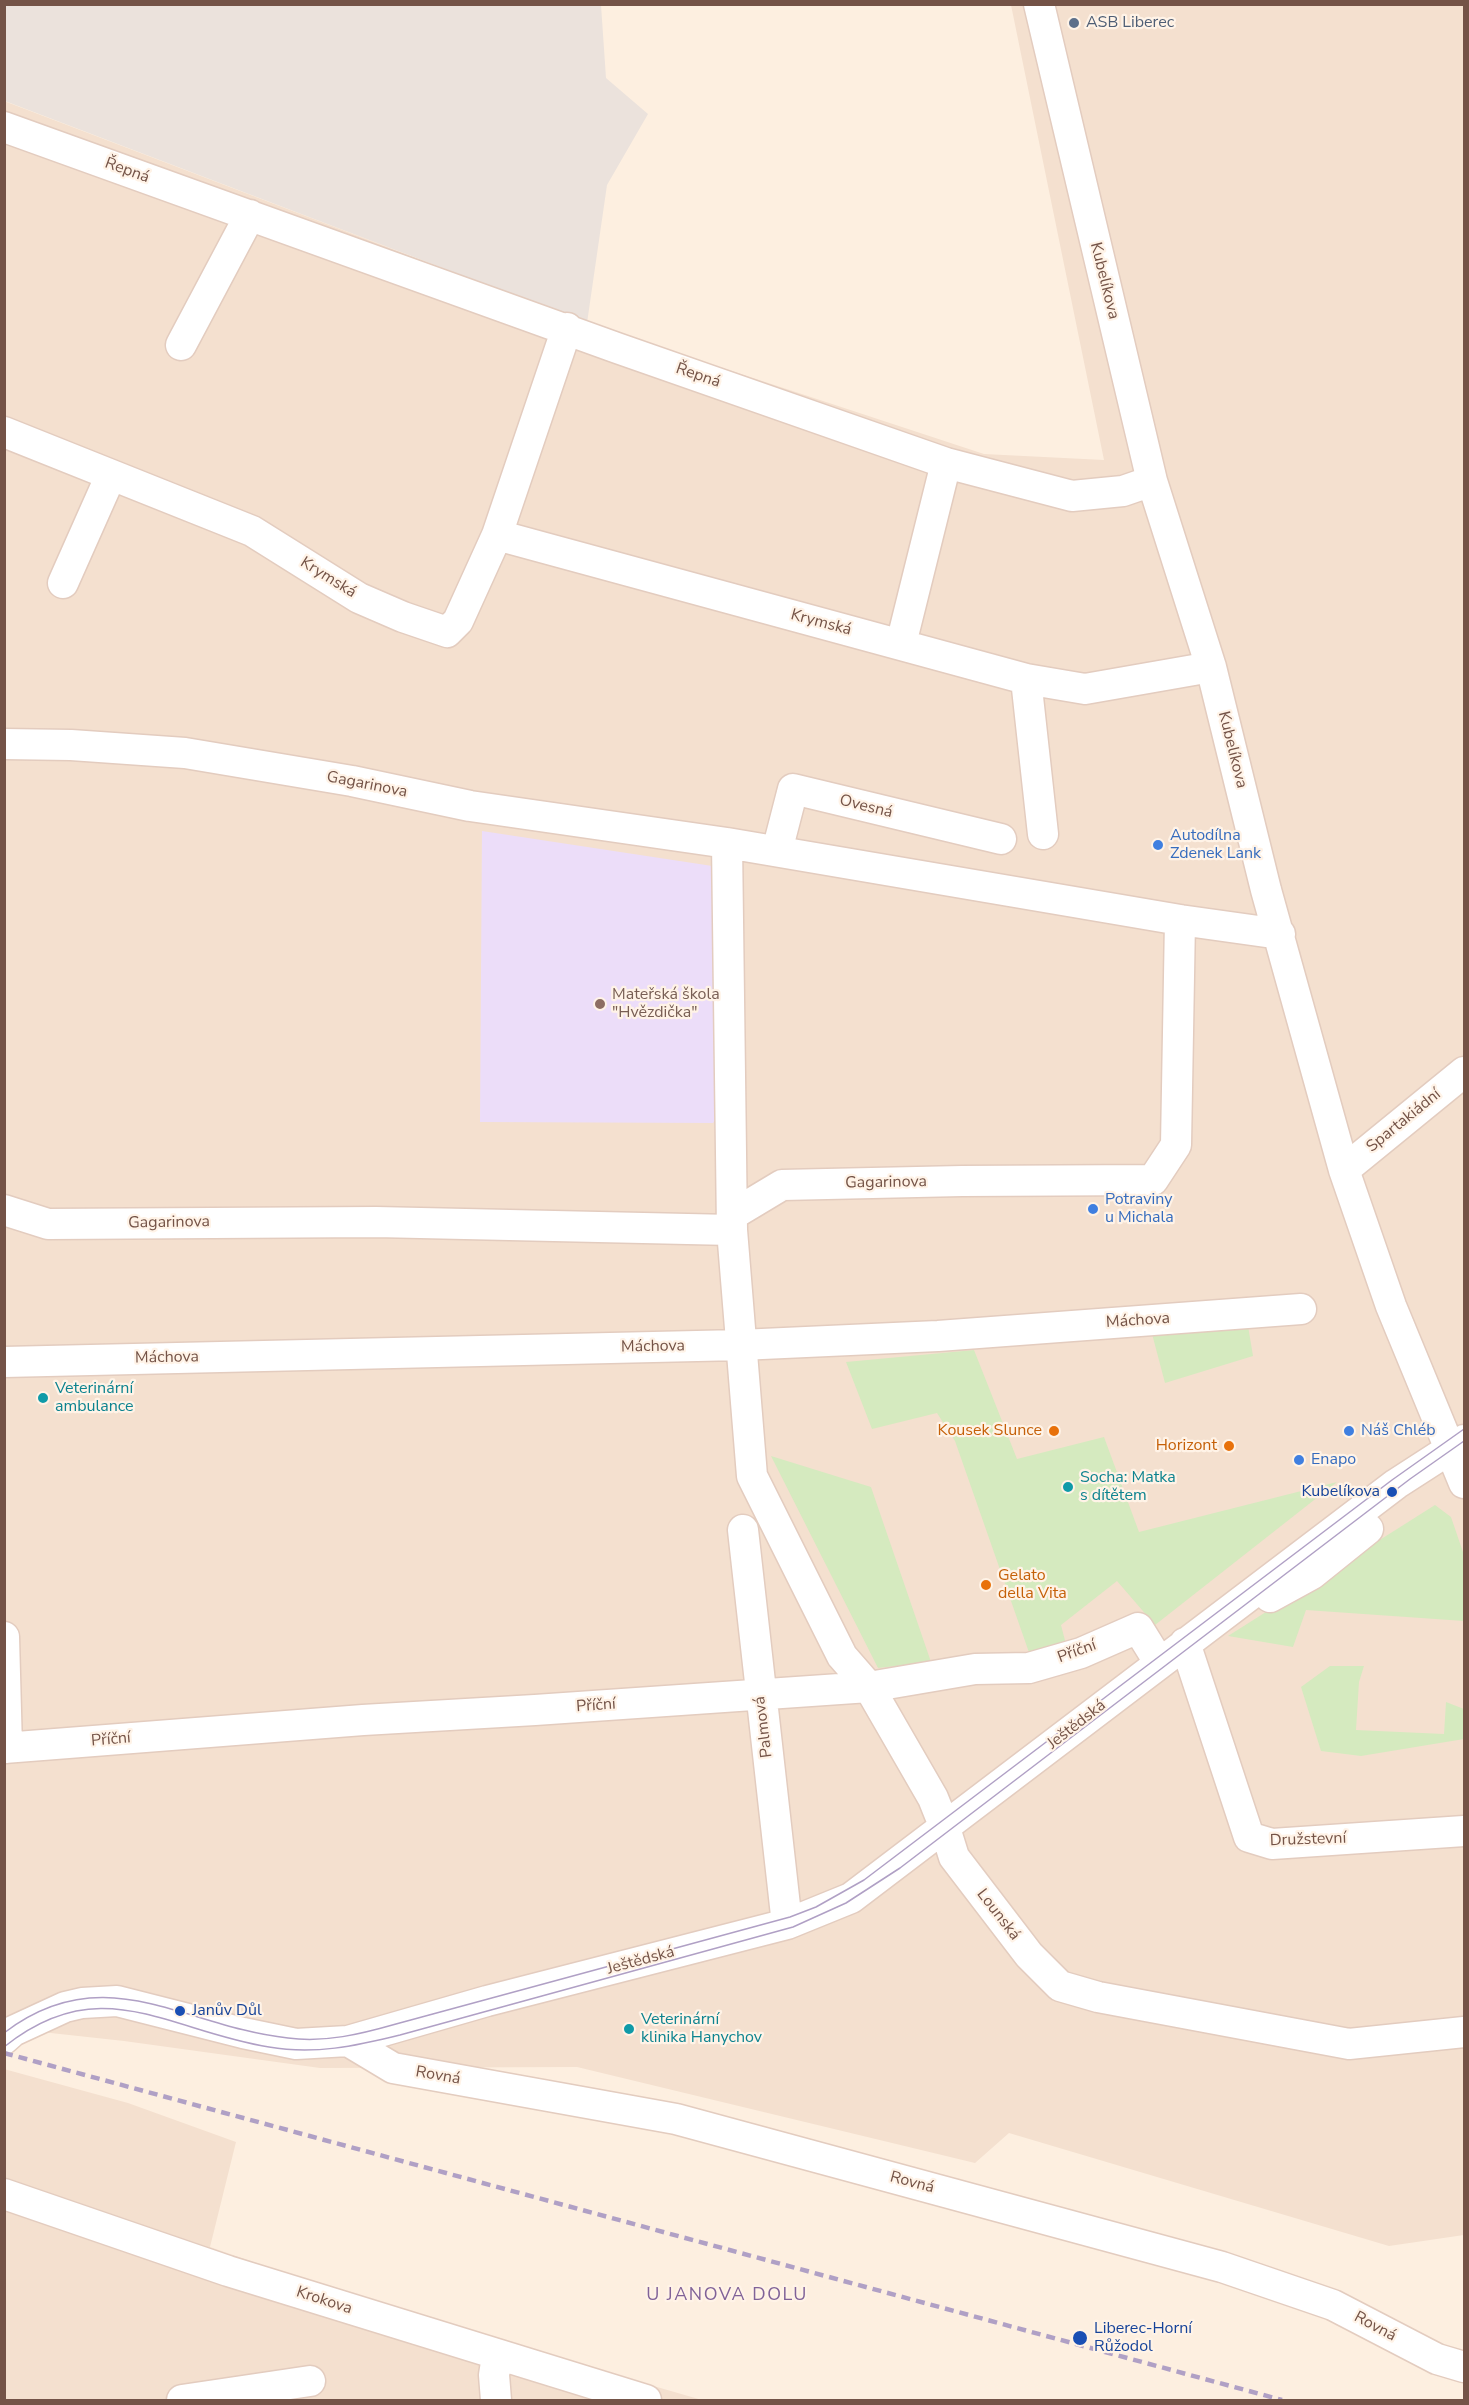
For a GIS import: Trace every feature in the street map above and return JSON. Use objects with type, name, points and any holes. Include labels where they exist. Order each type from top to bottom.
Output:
[{"type":"street","name":"Kubelíkova","points":[[1039,4],[1152,481],[1211,667],[1344,1170],[1391,1306],[1457,1444],[1464,1483]]},
{"type":"street","name":"Řepná","points":[[4,127],[946,463],[1072,496],[1123,491],[1152,481]]},
{"type":"street","points":[[181,345],[250,215]]},
{"type":"street","name":"Krymská","points":[[4,432],[252,531],[358,598],[447,632],[458,621],[497,535],[567,328]]},
{"type":"street","points":[[901,644],[946,463]]},
{"type":"street","points":[[63,583],[111,475]]},
{"type":"street","name":"Krymská","points":[[497,535],[1026,679],[1085,689],[1211,667]]},
{"type":"street","points":[[1026,679],[1043,834]]},
{"type":"street","name":"Gagarinova","points":[[4,744],[71,744],[185,753],[352,781],[470,806],[727,843],[1179,920],[1280,934]]},
{"type":"street","name":"Ovesná","points":[[777,851],[793,789],[1001,839]]},
{"type":"street","points":[[727,843],[732,1222],[740,1345]]},
{"type":"street","name":"Gagarinova","points":[[4,1210],[48,1224],[732,1222],[782,1185],[1154,1180],[1176,1145],[1179,920]]},
{"type":"street","name":"Spartakiádní","points":[[1344,1170],[1464,1071]]},
{"type":"street","name":"Máchova","points":[[4,1362],[740,1345],[938,1336],[1301,1309]]},
{"type":"street","name":"Lounská","points":[[740,1345],[752,1476],[842,1656],[869,1687],[933,1798],[954,1857],[1029,1955],[1059,1986],[1098,1997],[1349,2044],[1464,2032]]},
{"type":"street","name":"Ještědská","points":[[4,2038],[13,2031],[65,2007],[82,2003],[117,2001],[296,2044],[348,2041],[487,2001],[787,1924],[851,1898],[1194,1637],[1312,1575],[1409,1497],[1457,1444]]},
{"type":"street","name":"Palmová","points":[[742,1530],[787,1924]]},
{"type":"street","name":"Příční","points":[[6,1748],[352,1720],[869,1687],[975,1670],[1029,1668],[1081,1653],[1138,1628],[1159,1662]]},
{"type":"street","points":[[4,1636],[6,1748]]},
{"type":"street","name":"Družstevní","points":[[1194,1637],[1249,1837],[1272,1844],[1464,1831]]},
{"type":"street","name":"Rovná","points":[[348,2041],[393,2068],[676,2119],[1222,2267],[1333,2305],[1437,2359],[1464,2367]]},
{"type":"street","name":"Krokova","points":[[4,2194],[228,2271],[497,2356],[646,2400]]},
{"type":"street","points":[[496,2400],[494,2375],[497,2356]]},
{"type":"street","points":[[182,2400],[310,2381]]},
{"type":"shaded area","points":[[4,5],[601,5],[606,78],[648,114],[607,185],[587,323],[5,101]]},
{"type":"shaded area","points":[[1011,5],[1464,5],[1464,2235],[1389,2246],[1009,2133],[975,2163],[577,2067],[320,2068],[124,2041],[5,2028],[4,101],[592,325],[984,454],[1104,460]]},
{"type":"shaded area","name":"Mateřská škola \"Hvězdička\"","points":[[482,831],[719,867],[722,1111],[713,1123],[480,1122]]},
{"type":"shaded area","points":[[4,2069],[128,2103],[236,2142],[210,2247],[394,2311],[702,2400],[5,2400]]},
{"type":"green space","points":[[1248,1326],[1253,1356],[1165,1383],[1151,1330]]},
{"type":"green space","points":[[974,1350],[1017,1459],[1104,1437],[1139,1532],[1337,1482],[1155,1625],[1117,1581],[1061,1625],[1068,1652],[1032,1661],[955,1441],[937,1413],[872,1429],[846,1362]]},
{"type":"green space","points":[[771,1456],[871,1487],[931,1662],[878,1668]]},
{"type":"green space","points":[[1435,1505],[1451,1517],[1464,1555],[1464,1621],[1306,1610],[1293,1647],[1228,1636]]},
{"type":"green space","points":[[1330,1666],[1364,1666],[1359,1682],[1356,1730],[1444,1734],[1446,1702],[1464,1709],[1464,1739],[1361,1756],[1321,1751],[1301,1687]]},
{"type":"tram line","points":[[4,2033],[41,2011],[76,2000],[111,1998],[145,2002],[214,2022],[288,2038],[343,2037],[790,1917],[816,1907],[864,1880],[1392,1480],[1464,1429]]},
{"type":"tram line","points":[[4,2047],[39,2024],[72,2012],[104,2009],[135,2012],[166,2019],[269,2047],[319,2050],[351,2046],[400,2035],[793,1927],[846,1903],[900,1868],[1410,1479],[1464,1441]]},
{"type":"railway","points":[[4,2053],[1282,2400]]},
{"type":"place","name":"ASB Liberec","points":[[1074,23]]},
{"type":"place","name":"Autodílna Zdenek Lank","points":[[1158,845]]},
{"type":"place","name":"Mateřská škola \"Hvězdička\"","points":[[600,1004]]},
{"type":"place","name":"Potraviny u Michala","points":[[1093,1209]]},
{"type":"place","name":"Veterinární ambulance","points":[[43,1398]]},
{"type":"place","name":"Kousek Slunce","points":[[1054,1431]]},
{"type":"place","name":"Náš Chléb","points":[[1349,1431]]},
{"type":"place","name":"Horizont","points":[[1229,1446]]},
{"type":"place","name":"Enapo","points":[[1299,1460]]},
{"type":"place","name":"Socha: Matka s dítětem","points":[[1068,1487]]},
{"type":"place","name":"Kubelíkova","points":[[1392,1492]]},
{"type":"place","name":"Gelato della Vita","points":[[986,1585]]},
{"type":"place","name":"Janův Důl","points":[[180,2011]]},
{"type":"place","name":"Veterinární klinika Hanychov","points":[[629,2029]]},
{"type":"place","name":"Liberec-Horní Růžodol","points":[[1080,2338]]},
{"type":"district","name":"U JANOVA DOLU","points":[[727,2296]]}]
